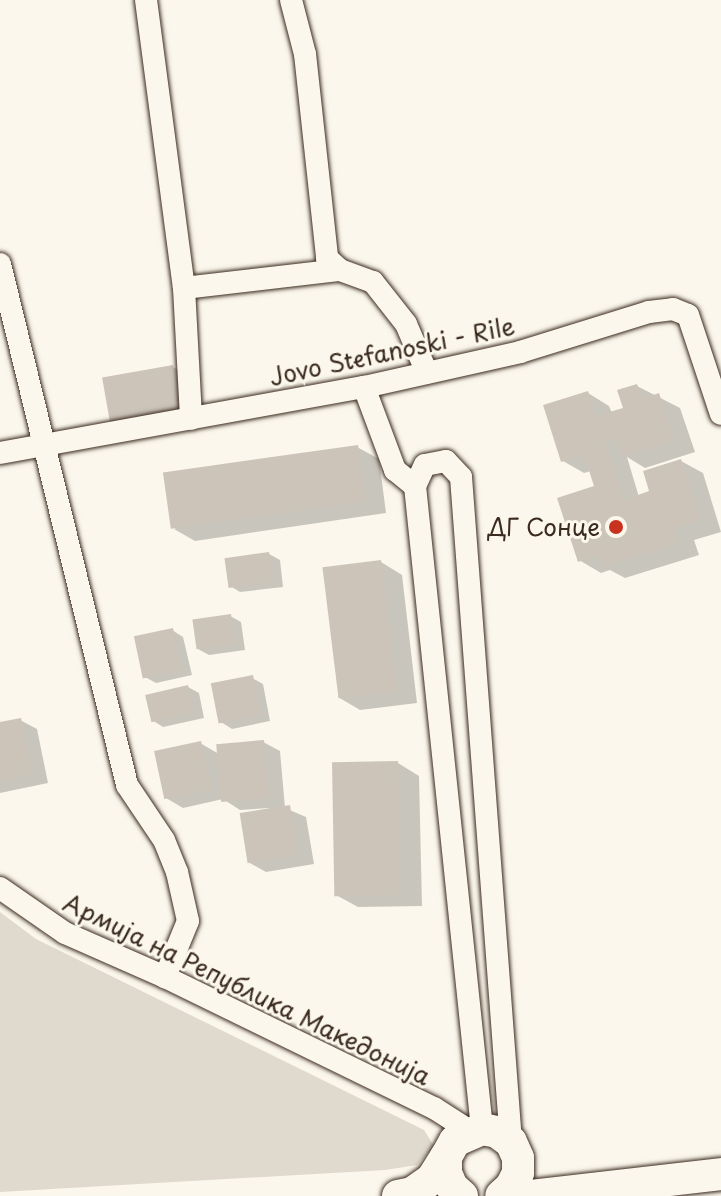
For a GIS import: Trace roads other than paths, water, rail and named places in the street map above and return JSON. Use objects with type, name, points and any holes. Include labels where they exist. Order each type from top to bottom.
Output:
[{"type":"main road","points":[[398,1196],[412,1193],[432,1179],[455,1141],[476,1130],[497,1132],[546,1175],[604,1187]]},
{"type":"main road","points":[[501,1196],[511,1187],[518,1173],[514,1150]]},
{"type":"main road","points":[[446,1157],[446,1173],[452,1187],[462,1196]]},
{"type":"main road","points":[[531,1196],[721,1174]]},
{"type":"street","points":[[146,0],[184,288],[191,419]]},
{"type":"street","points":[[291,0],[305,54],[327,258],[340,270],[373,282],[406,324],[427,373]]},
{"type":"street","points":[[0,264],[41,445],[127,785],[164,840],[177,872],[188,921],[165,977]]},
{"type":"street","points":[[184,288],[340,270]]},
{"type":"street","name":"Jovo Stefanoski - Rile","points":[[0,453],[364,387],[520,352],[649,312],[673,309],[688,315],[721,414]]},
{"type":"street","points":[[364,387],[395,470],[415,486]]},
{"type":"street","points":[[476,1130],[415,486],[425,465],[446,461],[461,477],[514,1150]]},
{"type":"street","name":"Армија на Република Македонија","points":[[0,888],[65,933],[165,977],[476,1130]]},
{"type":"street","name":"Армија на Република Македонија","points":[[434,1108],[443,1130],[446,1157]]},
{"type":"place","name":"ДГ Сонце","points":[[616,527]]}]
